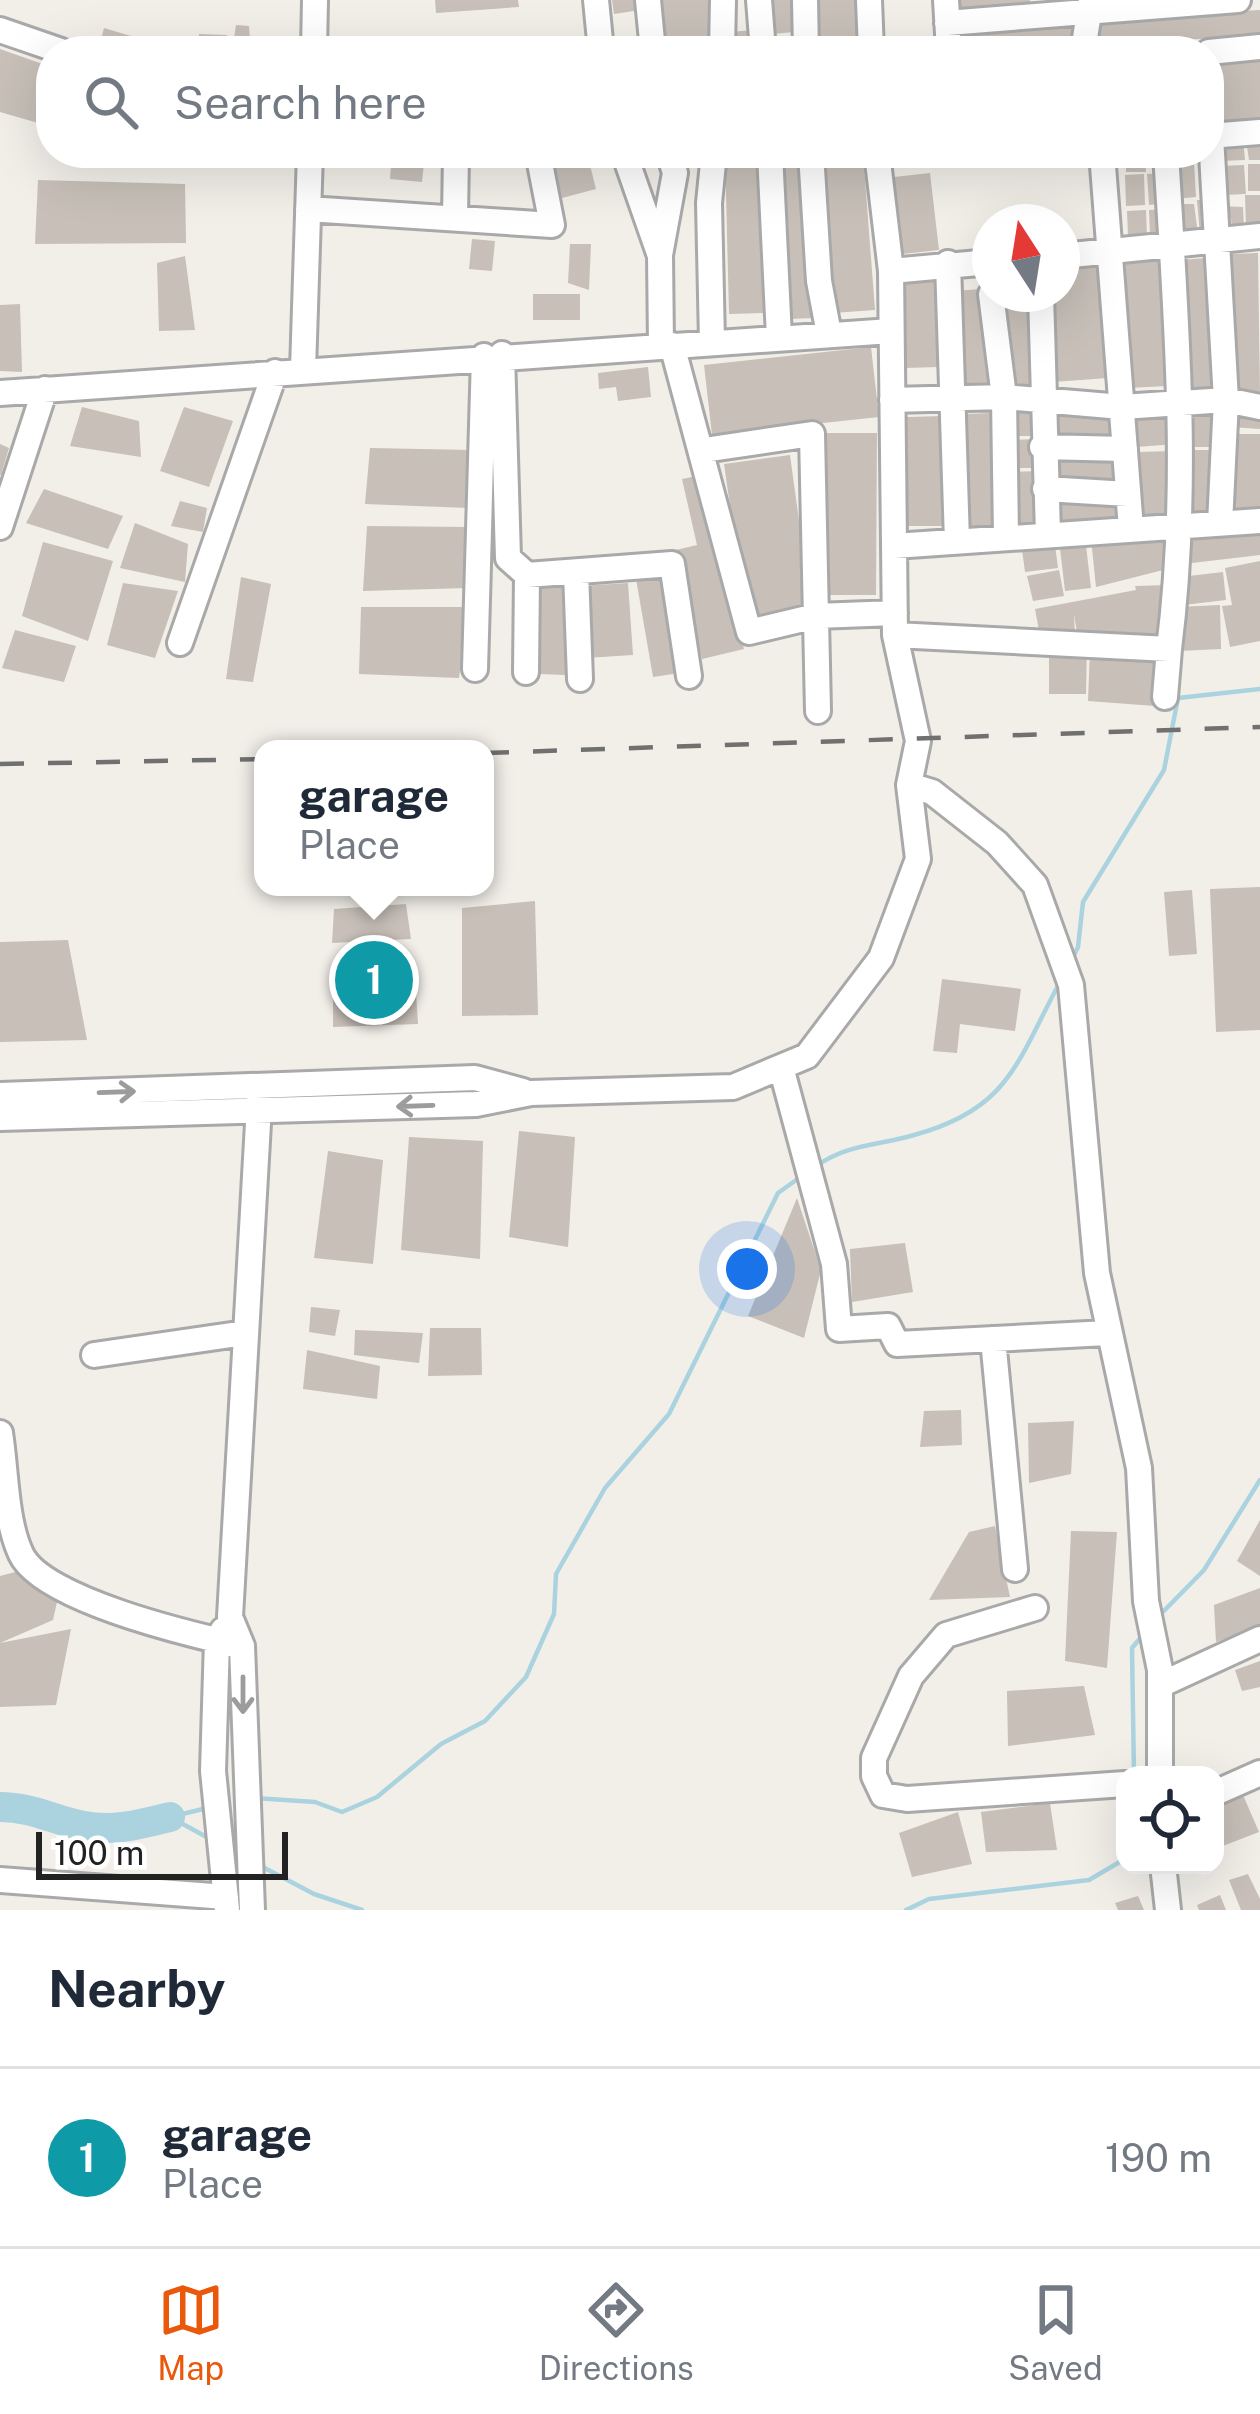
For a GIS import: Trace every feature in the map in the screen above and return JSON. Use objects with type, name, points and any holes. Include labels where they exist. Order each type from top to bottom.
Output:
[{"type":"street","points":[[314,36],[315,0]]},
{"type":"street","points":[[596,0],[600,36]]},
{"type":"street","points":[[648,0],[651,36]]},
{"type":"street","points":[[723,36],[724,0]]},
{"type":"street","points":[[759,0],[762,36]]},
{"type":"street","points":[[805,0],[806,36]]},
{"type":"street","points":[[869,0],[870,36]]},
{"type":"street","points":[[946,12],[1238,0]]},
{"type":"street","points":[[1086,36],[1092,4]]},
{"type":"street","points":[[0,30],[36,42]]},
{"type":"street","points":[[1224,51],[1260,47]]},
{"type":"street","points":[[1224,135],[1260,131]]},
{"type":"street","points":[[303,370],[309,168]]},
{"type":"street","points":[[454,218],[456,168]]},
{"type":"street","points":[[308,209],[552,225],[541,168]]},
{"type":"street","points":[[629,168],[660,255]]},
{"type":"street","points":[[674,168],[660,255],[667,345],[704,449],[749,632],[816,616],[1168,649]]},
{"type":"street","points":[[712,342],[709,222],[713,168]]},
{"type":"street","points":[[771,168],[779,338]]},
{"type":"street","points":[[812,168],[819,281],[829,334]]},
{"type":"street","points":[[0,1095],[476,1104],[531,1093],[733,1088],[807,1056],[881,958],[919,859],[909,785],[918,741],[895,624],[891,271],[879,168]]},
{"type":"street","points":[[1103,168],[1131,530]]},
{"type":"street","points":[[1165,697],[1180,526],[1181,400],[1167,168]]},
{"type":"street","points":[[1213,168],[1226,400],[1220,524]]},
{"type":"street","points":[[1080,254],[1260,236]]},
{"type":"street","points":[[891,271],[948,262],[972,266]]},
{"type":"street","points":[[948,262],[956,541]]},
{"type":"street","points":[[993,312],[1004,398],[1006,537]]},
{"type":"street","points":[[1042,312],[1047,400],[1042,447],[1048,535]]},
{"type":"street","points":[[0,392],[493,355],[891,332]]},
{"type":"street","points":[[493,355],[508,558],[526,575],[526,673]]},
{"type":"street","points":[[475,669],[493,355]]},
{"type":"street","points":[[180,644],[274,372]]},
{"type":"street","points":[[0,527],[44,389]]},
{"type":"street","points":[[892,400],[1004,398],[1122,407],[1226,400],[1260,407]]},
{"type":"street","points":[[704,449],[812,434],[818,711]]},
{"type":"street","points":[[1042,447],[1125,449]]},
{"type":"street","points":[[1045,489],[1128,494]]},
{"type":"street","points":[[894,546],[1260,521]]},
{"type":"street","points":[[526,575],[672,564],[689,676]]},
{"type":"street","points":[[575,572],[580,679]]},
{"type":"street","points":[[909,785],[932,792],[997,843],[1035,885],[1071,986],[1096,1274],[1139,1468],[1146,1600],[1160,1677],[1160,1766]]},
{"type":"street","points":[[781,1067],[834,1264],[838,1329],[888,1326],[897,1344],[1108,1333]]},
{"type":"street","points":[[0,1118],[260,1099]]},
{"type":"street","points":[[252,1910],[230,1617],[260,1099]]},
{"type":"street","points":[[94,1354],[245,1334]]},
{"type":"street","points":[[993,1339],[1015,1569]]},
{"type":"street","points":[[0,1433],[7,1523],[34,1573],[86,1599],[230,1643]]},
{"type":"street","points":[[0,1567],[27,1562]]},
{"type":"street","points":[[1035,1608],[946,1635],[911,1676],[874,1758],[874,1776],[883,1795],[907,1799],[1113,1785]]},
{"type":"street","points":[[1160,1677],[1260,1640]]},
{"type":"street","points":[[0,1880],[225,1894],[213,1771],[230,1643]]},
{"type":"street","points":[[1224,1788],[1260,1773]]},
{"type":"street","points":[[1164,1874],[1168,1910]]},
{"type":"building","points":[[435,0],[518,0],[519,7],[436,13]]},
{"type":"building","points":[[612,0],[639,0],[640,10],[614,14]]},
{"type":"building","points":[[659,0],[713,0],[715,36],[661,36]]},
{"type":"building","points":[[769,0],[790,0],[794,32],[772,34]]},
{"type":"building","points":[[811,0],[858,0],[862,36],[815,36]]},
{"type":"building","points":[[956,0],[1030,0],[1030,4],[956,8]]},
{"type":"building","points":[[1260,10],[1260,36],[1099,36],[1098,19]]},
{"type":"building","points":[[236,25],[249,26],[250,36],[234,36]]},
{"type":"building","points":[[1076,26],[1076,36],[965,36],[965,30]]},
{"type":"building","points":[[104,28],[131,36],[102,36]]},
{"type":"building","points":[[753,30],[754,36],[730,36],[730,32]]},
{"type":"building","points":[[0,49],[36,62],[36,122],[0,112]]},
{"type":"building","points":[[1260,60],[1260,123],[1224,124],[1224,61]]},
{"type":"building","points":[[1224,139],[1243,139],[1245,160],[1224,161]]},
{"type":"building","points":[[1246,140],[1260,140],[1260,160],[1249,160]]},
{"type":"building","points":[[1248,164],[1260,164],[1260,191],[1248,191]]},
{"type":"building","points":[[1244,165],[1246,194],[1223,195],[1224,166]]},
{"type":"building","points":[[391,168],[423,168],[422,182],[390,179]]},
{"type":"building","points":[[554,168],[591,168],[596,189],[562,198]]},
{"type":"building","points":[[725,168],[761,168],[765,313],[729,314]]},
{"type":"building","points":[[779,168],[804,168],[814,318],[789,319]]},
{"type":"building","points":[[822,168],[864,168],[875,310],[833,313]]},
{"type":"building","points":[[1172,168],[1194,168],[1196,197],[1174,199]]},
{"type":"building","points":[[930,173],[939,250],[903,254],[894,177]]},
{"type":"building","points":[[1165,173],[1167,203],[1149,205],[1147,174]]},
{"type":"building","points":[[1144,174],[1145,205],[1126,206],[1125,175]]},
{"type":"building","points":[[38,180],[185,184],[186,243],[35,244]]},
{"type":"building","points":[[1245,195],[1260,195],[1260,228],[1246,228]]},
{"type":"building","points":[[1197,200],[1213,200],[1217,234],[1200,235]]},
{"type":"building","points":[[1175,204],[1194,204],[1198,234],[1177,233]]},
{"type":"building","points":[[1221,206],[1243,207],[1244,230],[1232,231],[1231,218],[1222,219]]},
{"type":"building","points":[[1167,209],[1169,237],[1150,237],[1149,210]]},
{"type":"building","points":[[1146,210],[1147,236],[1128,237],[1127,211]]},
{"type":"building","points":[[472,239],[495,241],[492,271],[469,269]]},
{"type":"building","points":[[570,244],[591,244],[589,290],[568,283]]},
{"type":"building","points":[[1258,253],[1260,394],[1233,395],[1229,254]]},
{"type":"building","points":[[185,256],[195,330],[159,331],[157,263]]},
{"type":"building","points":[[1206,258],[1212,389],[1188,390],[1181,260]]},
{"type":"building","points":[[1160,261],[1167,386],[1128,388],[1121,263]]},
{"type":"building","points":[[1099,266],[1108,378],[1053,382],[1048,312],[1080,312],[1080,267]]},
{"type":"building","points":[[936,278],[939,367],[905,368],[902,280]]},
{"type":"building","points":[[972,290],[972,312],[983,312],[990,384],[964,387],[955,291]]},
{"type":"building","points":[[533,294],[580,294],[580,320],[533,320]]},
{"type":"building","points":[[20,304],[22,372],[0,371],[0,305]]},
{"type":"building","points":[[1007,312],[1032,312],[1037,387],[1012,382]]},
{"type":"building","points":[[871,347],[879,417],[712,435],[704,365]]},
{"type":"building","points":[[648,367],[651,397],[618,401],[616,387],[599,389],[598,373]]},
{"type":"building","points":[[1008,404],[1040,404],[1040,436],[1008,436]]},
{"type":"building","points":[[1223,405],[1219,447],[1186,447],[1187,407]]},
{"type":"building","points":[[1175,406],[1177,444],[1136,447],[1133,409]]},
{"type":"building","points":[[82,407],[139,421],[141,457],[70,446]]},
{"type":"building","points":[[184,407],[233,421],[209,487],[160,471]]},
{"type":"building","points":[[1055,409],[1118,409],[1118,442],[1054,442]]},
{"type":"building","points":[[1232,409],[1260,411],[1260,429],[1231,427]]},
{"type":"building","points":[[993,413],[997,526],[966,527],[963,414]]},
{"type":"building","points":[[944,416],[945,526],[908,526],[907,417]]},
{"type":"building","points":[[827,433],[877,433],[876,595],[827,595]]},
{"type":"building","points":[[1231,434],[1260,434],[1260,514],[1232,514]]},
{"type":"building","points":[[1040,439],[1041,468],[1009,468],[1008,440]]},
{"type":"building","points":[[0,444],[9,448],[1,475],[0,475]]},
{"type":"building","points":[[370,448],[473,450],[468,508],[365,504]]},
{"type":"building","points":[[1185,450],[1219,450],[1218,516],[1184,516]]},
{"type":"building","points":[[1052,451],[1120,453],[1121,489],[1051,485]]},
{"type":"building","points":[[1175,451],[1176,519],[1139,520],[1137,452]]},
{"type":"building","points":[[790,455],[811,608],[746,617],[724,464]]},
{"type":"building","points":[[1040,471],[1043,528],[1018,530],[1008,472]]},
{"type":"building","points":[[702,475],[744,649],[702,659],[676,550],[697,545],[682,479]]},
{"type":"building","points":[[44,489],[123,516],[108,549],[26,523]]},
{"type":"building","points":[[1052,494],[1124,498],[1125,524],[1051,522]]},
{"type":"building","points":[[180,501],[207,508],[203,532],[171,526]]},
{"type":"building","points":[[1260,522],[1260,555],[1192,563],[1188,530]]},
{"type":"building","points":[[135,523],[188,544],[185,582],[120,568]]},
{"type":"building","points":[[367,526],[470,527],[467,588],[363,591]]},
{"type":"building","points":[[1174,530],[1171,568],[1096,587],[1091,539]]},
{"type":"building","points":[[1054,537],[1058,568],[1025,572],[1021,542]]},
{"type":"building","points":[[1085,537],[1091,588],[1065,591],[1059,540]]},
{"type":"building","points":[[43,542],[113,561],[88,641],[22,616]]},
{"type":"building","points":[[1260,561],[1260,641],[1230,647],[1222,606],[1232,605],[1225,568]]},
{"type":"building","points":[[1059,570],[1064,596],[1033,601],[1027,576]]},
{"type":"building","points":[[1223,572],[1226,600],[1184,605],[1180,577]]},
{"type":"building","points":[[663,575],[680,673],[653,677],[636,579]]},
{"type":"building","points":[[241,577],[271,584],[253,682],[226,679]]},
{"type":"building","points":[[123,583],[178,591],[155,658],[107,645]]},
{"type":"building","points":[[628,583],[633,655],[586,658],[581,586]]},
{"type":"building","points":[[540,584],[566,585],[565,675],[539,674]]},
{"type":"building","points":[[1168,585],[1167,645],[1078,639],[1074,614],[1075,635],[1040,636],[1035,609],[1136,590],[1135,586]]},
{"type":"building","points":[[1220,605],[1221,649],[1178,651],[1176,607]]},
{"type":"building","points":[[361,607],[468,607],[459,678],[359,674]]},
{"type":"building","points":[[15,630],[76,646],[64,682],[2,668]]},
{"type":"building","points":[[1049,647],[1087,647],[1086,694],[1049,694]]},
{"type":"building","points":[[1090,648],[1157,651],[1155,706],[1088,701]]},
{"type":"building","points":[[1260,887],[1260,1030],[1216,1032],[1210,889]]},
{"type":"building","points":[[1192,890],[1197,954],[1169,956],[1164,892]]},
{"type":"building","points":[[535,901],[538,1015],[462,1016],[462,908]]},
{"type":"building","points":[[406,904],[411,939],[332,943],[334,909]]},
{"type":"building","points":[[68,940],[87,1040],[0,1042],[0,942]]},
{"type":"building","points":[[414,961],[418,1024],[333,1027],[333,965]]},
{"type":"building","points":[[942,979],[1021,989],[1015,1031],[960,1024],[957,1053],[933,1051]]},
{"type":"building","points":[[519,1131],[575,1137],[568,1247],[509,1237]]},
{"type":"building","points":[[409,1137],[483,1141],[480,1259],[401,1250]]},
{"type":"building","points":[[328,1151],[383,1160],[373,1264],[314,1258]]},
{"type":"building","points":[[797,1198],[821,1270],[804,1338],[748,1316]]},
{"type":"building","points":[[905,1243],[913,1292],[852,1302],[850,1249]]},
{"type":"building","points":[[311,1307],[340,1310],[335,1336],[309,1332]]},
{"type":"building","points":[[430,1328],[481,1328],[482,1375],[428,1376]]},
{"type":"building","points":[[355,1330],[423,1333],[419,1363],[354,1355]]},
{"type":"building","points":[[307,1350],[380,1366],[377,1399],[303,1389]]},
{"type":"building","points":[[961,1410],[962,1445],[920,1447],[924,1411]]},
{"type":"building","points":[[1074,1421],[1071,1474],[1029,1483],[1028,1423]]},
{"type":"building","points":[[1260,1520],[1260,1576],[1237,1561]]},
{"type":"building","points":[[995,1526],[1010,1597],[929,1600],[969,1532]]},
{"type":"building","points":[[1071,1531],[1117,1532],[1107,1668],[1065,1661]]},
{"type":"building","points":[[19,1571],[57,1602],[53,1620],[0,1643],[0,1576]]},
{"type":"building","points":[[1260,1588],[1260,1626],[1216,1642],[1214,1605]]},
{"type":"building","points":[[71,1629],[56,1705],[0,1707],[0,1643]]},
{"type":"building","points":[[1260,1661],[1260,1687],[1242,1691],[1235,1670]]},
{"type":"building","points":[[1084,1686],[1095,1735],[1008,1746],[1007,1691]]},
{"type":"building","points":[[1243,1795],[1259,1832],[1224,1846],[1224,1801]]},
{"type":"building","points":[[1050,1803],[1057,1850],[986,1852],[981,1812]]},
{"type":"building","points":[[958,1812],[972,1864],[912,1877],[899,1833]]},
{"type":"building","points":[[1248,1874],[1260,1910],[1241,1910],[1229,1880]]},
{"type":"building","points":[[1220,1895],[1226,1910],[1199,1910],[1197,1905]]},
{"type":"building","points":[[1138,1896],[1144,1910],[1118,1910],[1115,1903]]},
{"type":"waterway","points":[[1071,961],[1078,947],[1083,902],[1164,770],[1178,698],[1260,689]]},
{"type":"waterway","points":[[818,1165],[841,1153],[946,1124],[991,1096],[1020,1058],[1060,982]]},
{"type":"waterway","points":[[254,1798],[315,1802],[342,1812],[377,1797],[441,1744],[485,1721],[526,1677],[554,1614],[556,1574],[605,1488],[669,1414],[778,1193],[799,1178]]},
{"type":"waterway","points":[[1157,1618],[1204,1570],[1260,1480]]},
{"type":"waterway","points":[[1134,1766],[1132,1648],[1142,1636]]},
{"type":"waterway","points":[[0,1807],[95,1828],[170,1817]]},
{"type":"waterway","points":[[170,1817],[207,1808]]},
{"type":"waterway","points":[[170,1817],[212,1840]]},
{"type":"waterway","points":[[906,1910],[929,1899],[1089,1880],[1116,1864]]},
{"type":"waterway","points":[[259,1865],[314,1894],[362,1910]]},
{"type":"railway","points":[[494,753],[1260,727]]},
{"type":"railway","points":[[0,764],[254,759]]},
{"type":"place","name":"garage","points":[[374,980]]}]
